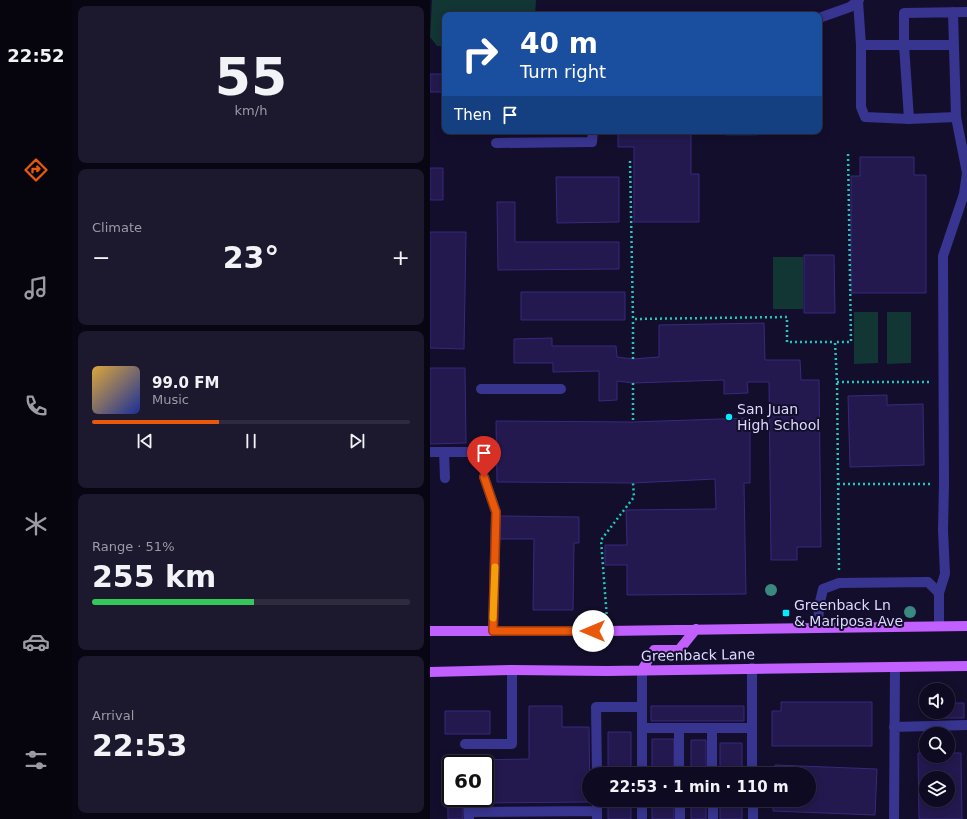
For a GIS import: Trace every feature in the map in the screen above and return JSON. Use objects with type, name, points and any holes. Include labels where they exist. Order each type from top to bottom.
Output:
[{"type":"main road","name":"Greenback Lane","points":[[430,631],[607,631],[967,626]]},
{"type":"main road","points":[[642,670],[654,650],[679,650],[696,629]]},
{"type":"main road","name":"Greenback Lane","points":[[430,672],[967,666]]},
{"type":"street","points":[[822,17],[850,7],[859,0]]},
{"type":"street","points":[[859,0],[862,50],[861,107],[865,117],[909,119],[956,118]]},
{"type":"street","points":[[939,626],[939,593],[945,574],[943,530],[943,256],[964,194],[967,173],[956,118],[953,12]]},
{"type":"street","points":[[909,119],[904,45],[904,13],[967,12]]},
{"type":"street","points":[[862,50],[904,45],[953,45]]},
{"type":"street","points":[[496,143],[592,142],[593,134]]},
{"type":"street","points":[[481,389],[561,389]]},
{"type":"street","points":[[430,452],[483,452]]},
{"type":"street","points":[[444,452],[445,478]]},
{"type":"street","points":[[484,477],[496,512],[493,631]]},
{"type":"street","points":[[818,628],[819,606],[823,589],[839,583],[928,582],[939,593]]},
{"type":"street","points":[[894,819],[895,667]]},
{"type":"street","points":[[752,668],[752,767]]},
{"type":"street","points":[[466,744],[512,744],[512,670]]},
{"type":"street","points":[[642,670],[642,767]]},
{"type":"street","points":[[597,767],[596,707],[642,707]]},
{"type":"street","points":[[894,727],[967,726]]},
{"type":"street","points":[[642,728],[752,728]]},
{"type":"street","points":[[679,728],[679,767]]},
{"type":"street","points":[[712,728],[712,767]]},
{"type":"street","points":[[642,807],[642,819]]},
{"type":"street","points":[[680,807],[680,819]]},
{"type":"street","points":[[713,807],[713,819]]},
{"type":"street","points":[[753,807],[753,819]]},
{"type":"street","points":[[469,816],[597,815]]},
{"type":"path","points":[[633,318],[787,317],[787,342],[851,342],[848,152]]},
{"type":"path","points":[[630,160],[633,359]]},
{"type":"path","points":[[835,342],[837,382],[839,583]]},
{"type":"path","points":[[837,382],[943,382]]},
{"type":"path","points":[[633,383],[633,422]]},
{"type":"path","points":[[607,619],[601,540],[634,497],[633,483]]},
{"type":"path","points":[[838,484],[944,484]]},
{"type":"green space","points":[[432,0],[536,0],[535,12],[442,12],[442,46],[437,46],[430,37]]},
{"type":"green space","points":[[773,257],[803,257],[803,309],[773,309]]},
{"type":"green space","points":[[854,312],[878,312],[878,363],[854,364]]},
{"type":"green space","points":[[887,312],[911,312],[911,363],[887,364]]},
{"type":"water","points":[[725,134],[757,134],[757,136],[725,136]]},
{"type":"building","points":[[430,74],[442,74],[442,92],[430,92]]},
{"type":"building","points":[[618,134],[691,134],[691,174],[699,174],[699,222],[634,222],[634,147],[618,147]]},
{"type":"building","points":[[860,157],[914,157],[914,175],[926,175],[926,293],[851,293],[851,176],[860,176]]},
{"type":"building","points":[[430,168],[443,168],[443,200],[430,200]]},
{"type":"building","points":[[556,177],[619,177],[619,222],[557,223]]},
{"type":"building","points":[[497,202],[515,202],[515,242],[619,242],[619,269],[498,270]]},
{"type":"building","points":[[430,232],[466,232],[464,349],[430,348]]},
{"type":"building","points":[[804,255],[834,255],[835,313],[804,313]]},
{"type":"building","points":[[521,292],[625,292],[625,320],[521,320]]},
{"type":"building","points":[[764,323],[765,360],[800,360],[801,380],[819,380],[821,547],[797,547],[797,560],[771,560],[769,382],[747,382],[748,393],[724,394],[724,380],[633,383],[617,381],[617,400],[599,401],[599,371],[553,372],[553,363],[514,363],[514,339],[552,338],[552,346],[616,346],[617,357],[633,359],[659,357],[659,325]]},
{"type":"building","points":[[430,368],[465,368],[466,443],[430,444]]},
{"type":"building","points":[[887,395],[887,405],[923,404],[924,465],[850,467],[848,396]]},
{"type":"building","points":[[750,418],[750,483],[744,483],[746,594],[627,595],[627,565],[605,565],[605,545],[627,545],[626,510],[716,509],[715,479],[633,483],[497,482],[496,421],[633,422]]},
{"type":"building","points":[[500,516],[579,517],[579,543],[574,543],[573,610],[533,610],[534,539],[499,539]]},
{"type":"building","points":[[781,702],[872,702],[872,746],[772,746],[772,711],[781,711]]},
{"type":"building","points":[[955,703],[964,703],[964,718],[955,718]]},
{"type":"building","points":[[529,706],[562,706],[562,727],[589,727],[590,767],[582,767],[582,802],[494,803],[494,760],[529,759]]},
{"type":"building","points":[[651,706],[744,706],[744,721],[651,721]]},
{"type":"building","points":[[445,711],[490,711],[490,734],[445,734]]},
{"type":"building","points":[[608,732],[631,732],[631,767],[608,767]]},
{"type":"building","points":[[652,739],[674,739],[674,767],[652,767]]},
{"type":"building","points":[[691,740],[706,740],[706,767],[691,767]]},
{"type":"building","points":[[720,743],[742,743],[742,767],[720,767]]},
{"type":"building","points":[[918,753],[919,763],[955,763],[955,753],[961,753],[962,819],[919,819]]},
{"type":"building","points":[[775,765],[877,769],[875,815],[773,811],[773,807],[816,807],[816,767],[775,767]]},
{"type":"building","points":[[448,807],[463,807],[463,819],[448,819]]},
{"type":"building","points":[[608,807],[631,807],[631,819],[608,819]]},
{"type":"building","points":[[652,807],[674,807],[674,819],[652,819]]},
{"type":"building","points":[[691,807],[706,807],[706,819],[691,819]]},
{"type":"building","points":[[720,807],[742,807],[742,819],[720,819]]},
{"type":"slow traffic","points":[[493,618],[495,567]]},
{"type":"place","name":"San Juan High School","points":[[729,417]]},
{"type":"place","name":"Greenback Ln & Mariposa Ave","points":[[786,613]]},
{"type":"route","points":[[484,477],[496,512],[493,631],[593,631]]}]
